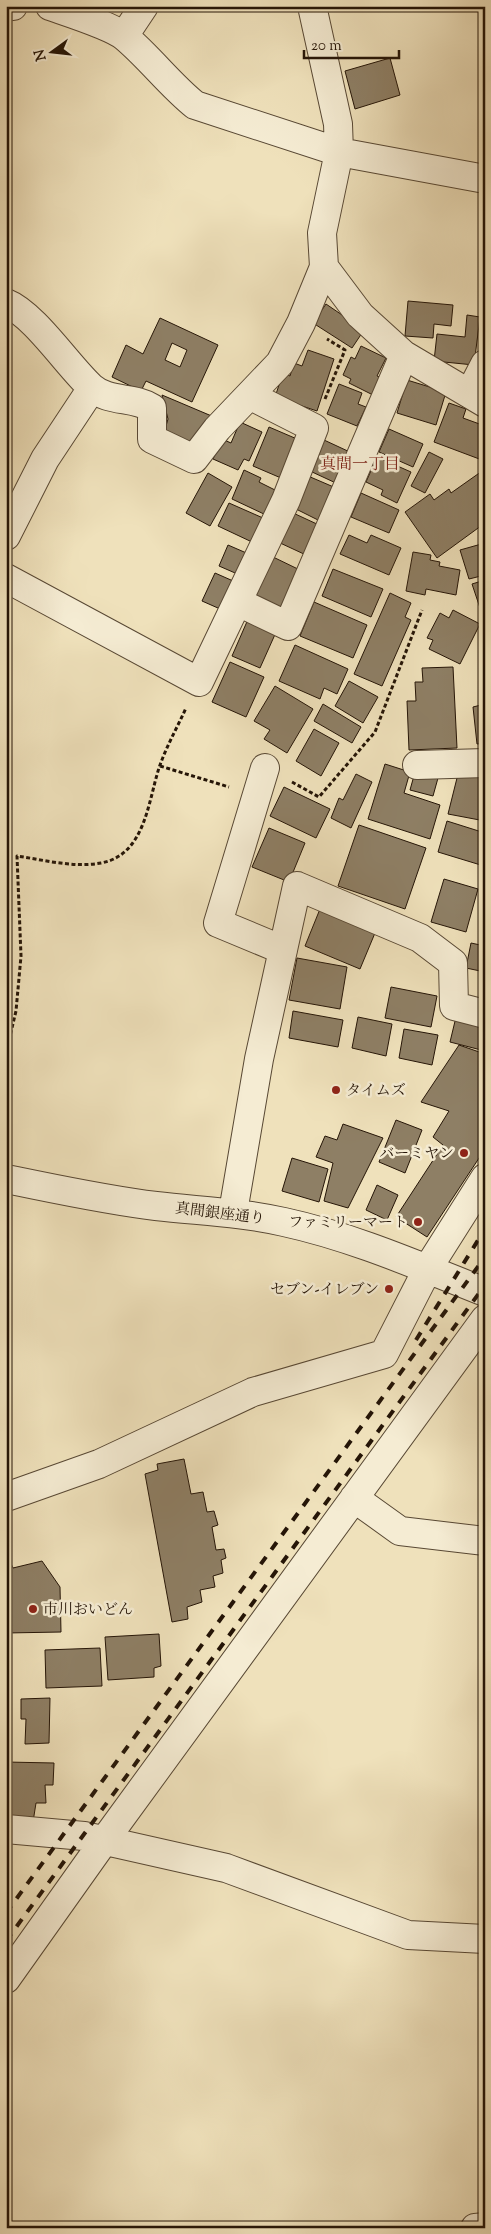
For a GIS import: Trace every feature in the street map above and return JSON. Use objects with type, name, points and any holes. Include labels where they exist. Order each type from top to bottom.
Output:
[{"type":"street","points":[[6,8],[13,6]]},
{"type":"street","points":[[50,6],[124,36],[177,90],[195,105],[339,152],[485,179]]},
{"type":"street","points":[[124,36],[144,6]]},
{"type":"street","points":[[6,303],[14,306],[28,319],[92,388],[107,398],[143,402],[152,408],[152,440],[194,459],[217,429],[280,363],[301,323],[324,267],[322,233],[339,152],[338,124],[312,6]]},
{"type":"street","points":[[324,267],[360,315],[404,355],[477,398],[485,364]]},
{"type":"street","points":[[238,602],[288,626],[404,355]]},
{"type":"street","points":[[6,536],[45,459],[92,388]]},
{"type":"street","points":[[6,578],[199,682],[286,500],[314,428],[250,396]]},
{"type":"street","points":[[417,765],[485,763]]},
{"type":"street","points":[[265,768],[218,923],[283,950]]},
{"type":"street","points":[[234,1212],[259,1059],[297,886],[420,938],[453,963],[454,1006],[485,1014]]},
{"type":"street","points":[[6,1497],[99,1464],[253,1392],[384,1354],[428,1268],[485,1178]]},
{"type":"street","name":"真間銀座通り","points":[[6,1179],[99,1198],[156,1206],[234,1212],[285,1222],[428,1268],[485,1292]]},
{"type":"street","points":[[6,1979],[104,1841],[485,1319]]},
{"type":"street","points":[[354,1498],[400,1531],[485,1541]]},
{"type":"street","points":[[6,1829],[65,1833],[226,1868],[408,1935],[485,1939]]},
{"type":"street","points":[[475,2228],[485,2227]]},
{"type":"path","points":[[301,323],[345,350],[314,428]]},
{"type":"path","points":[[265,768],[320,797],[375,732],[422,610]]},
{"type":"path","points":[[6,1052],[16,1012],[21,956],[17,856],[74,865],[102,863],[127,851],[141,832],[160,766],[199,682]]},
{"type":"path","points":[[160,766],[256,796]]},
{"type":"building","points":[[390,58],[400,95],[355,109],[345,71]]},
{"type":"building","points":[[408,301],[453,305],[451,326],[434,324],[433,338],[405,336]]},
{"type":"building","points":[[326,304],[364,330],[352,348],[313,323]]},
{"type":"building","points":[[467,315],[480,317],[474,365],[434,361],[437,334],[465,337]]},
{"type":"building","points":[[160,318],[218,345],[192,402],[146,381],[141,391],[112,377],[126,345],[143,354]],"holes":[[[172,343],[187,350],[180,367],[165,360]]]},
{"type":"building","points":[[361,346],[386,358],[377,376],[383,378],[375,396],[349,383],[351,379],[343,375],[351,357],[355,359]]},
{"type":"building","points":[[308,350],[334,359],[317,411],[275,397],[283,373],[290,376],[294,363],[302,366]]},
{"type":"building","points":[[407,380],[446,392],[436,425],[397,413]]},
{"type":"building","points":[[339,384],[362,393],[358,404],[366,407],[357,426],[327,414]]},
{"type":"building","points":[[162,395],[214,417],[189,444],[164,433],[168,419]]},
{"type":"building","points":[[449,403],[466,409],[463,418],[485,426],[485,453],[482,460],[434,442]]},
{"type":"building","points":[[240,422],[262,432],[249,461],[244,459],[238,470],[213,459],[222,439],[231,443]]},
{"type":"building","points":[[269,427],[297,439],[281,478],[253,466]]},
{"type":"building","points":[[389,429],[423,444],[413,467],[379,452]]},
{"type":"building","points":[[324,440],[352,453],[338,484],[310,471]]},
{"type":"building","points":[[429,452],[443,459],[425,493],[411,486]]},
{"type":"building","points":[[377,457],[411,472],[397,503],[381,495],[383,490],[366,482]]},
{"type":"building","points":[[485,469],[485,523],[437,558],[405,512],[430,494],[434,500],[449,489],[451,493]]},
{"type":"building","points":[[244,470],[261,478],[259,482],[277,491],[266,515],[232,499]]},
{"type":"building","points":[[208,473],[232,487],[210,526],[186,513]]},
{"type":"building","points":[[308,476],[336,488],[320,521],[294,508]]},
{"type":"building","points":[[361,493],[399,510],[389,533],[351,517]]},
{"type":"building","points":[[229,503],[263,518],[252,542],[218,526]]},
{"type":"building","points":[[291,512],[319,525],[306,555],[278,542]]},
{"type":"building","points":[[349,535],[367,543],[371,535],[401,548],[389,575],[340,554]]},
{"type":"building","points":[[485,543],[485,575],[469,579],[460,550]]},
{"type":"building","points":[[228,545],[251,555],[242,576],[219,566]]},
{"type":"building","points":[[413,552],[431,555],[430,560],[440,562],[439,566],[460,570],[456,595],[426,589],[425,595],[406,591]]},
{"type":"building","points":[[271,556],[302,571],[282,611],[252,596]]},
{"type":"building","points":[[333,569],[383,589],[371,617],[322,596]]},
{"type":"building","points":[[215,573],[240,584],[227,612],[202,601]]},
{"type":"building","points":[[485,580],[485,616],[483,617],[472,584]]},
{"type":"building","points":[[390,593],[411,603],[405,617],[411,620],[382,686],[354,674]]},
{"type":"building","points":[[314,602],[367,625],[353,658],[300,636]]},
{"type":"building","points":[[453,610],[480,624],[460,664],[429,649],[433,640],[427,638],[440,613],[449,618]]},
{"type":"building","points":[[249,617],[277,630],[260,668],[232,656]]},
{"type":"building","points":[[295,645],[348,669],[337,694],[324,688],[320,699],[279,681]]},
{"type":"building","points":[[230,662],[264,677],[246,717],[212,702]]},
{"type":"building","points":[[453,667],[457,748],[409,750],[407,701],[416,701],[415,682],[423,682],[422,668]]},
{"type":"building","points":[[349,681],[378,697],[363,723],[335,706]]},
{"type":"building","points":[[275,686],[313,709],[287,753],[264,739],[270,730],[254,721]]},
{"type":"building","points":[[485,694],[485,743],[477,744],[473,707],[481,705],[480,695]]},
{"type":"building","points":[[323,704],[361,727],[352,743],[314,721]]},
{"type":"building","points":[[314,729],[339,743],[321,776],[296,761]]},
{"type":"building","points":[[385,764],[410,772],[404,793],[440,805],[430,839],[368,819]]},
{"type":"building","points":[[415,772],[438,778],[433,796],[410,790]]},
{"type":"building","points":[[485,773],[485,821],[448,814],[458,774],[468,777]]},
{"type":"building","points":[[356,774],[372,782],[351,828],[331,818],[339,798],[343,800]]},
{"type":"building","points":[[284,787],[330,809],[316,838],[270,816]]},
{"type":"building","points":[[447,821],[485,833],[484,866],[438,852]]},
{"type":"building","points":[[359,825],[426,848],[405,909],[338,886]]},
{"type":"building","points":[[269,828],[305,843],[289,882],[252,867]]},
{"type":"building","points":[[444,879],[478,889],[466,932],[431,922]]},
{"type":"building","points":[[320,909],[375,933],[360,969],[305,946]]},
{"type":"building","points":[[471,943],[485,946],[485,972],[466,968]]},
{"type":"building","points":[[297,958],[347,967],[340,1009],[289,1000]]},
{"type":"building","points":[[391,987],[437,996],[431,1027],[385,1018]]},
{"type":"building","points":[[293,1011],[343,1020],[338,1047],[289,1038]]},
{"type":"building","points":[[358,1017],[392,1024],[386,1056],[352,1048]]},
{"type":"building","points":[[456,1017],[485,1025],[485,1051],[450,1042]]},
{"type":"building","points":[[404,1029],[438,1035],[432,1065],[399,1058]]},
{"type":"building","points":[[459,1045],[485,1054],[485,1149],[427,1237],[396,1217],[443,1145],[433,1137],[449,1111],[421,1102]]},
{"type":"building","points":[[396,1120],[422,1130],[405,1173],[379,1162]]},
{"type":"building","points":[[343,1124],[383,1138],[348,1208],[324,1201],[333,1163],[316,1157],[325,1136],[337,1140]]},
{"type":"building","points":[[292,1158],[328,1169],[319,1202],[282,1191]]},
{"type":"building","points":[[377,1185],[398,1195],[387,1220],[366,1210]]},
{"type":"building","points":[[184,1459],[191,1494],[203,1492],[207,1512],[214,1511],[218,1525],[212,1527],[216,1550],[224,1549],[226,1558],[221,1560],[223,1573],[213,1576],[215,1587],[200,1590],[202,1602],[187,1607],[188,1619],[172,1622],[145,1474],[158,1470],[157,1464]]},
{"type":"building","name":"市川おいどん","points":[[6,1552],[13,1568],[42,1561],[60,1587],[61,1632],[6,1633]]},
{"type":"building","points":[[159,1634],[161,1666],[154,1668],[154,1677],[108,1680],[105,1637]]},
{"type":"building","points":[[100,1648],[102,1686],[46,1688],[45,1650]]},
{"type":"building","points":[[50,1698],[49,1743],[25,1744],[26,1719],[21,1719],[21,1699]]},
{"type":"building","points":[[6,1762],[54,1763],[53,1785],[45,1785],[46,1803],[36,1803],[33,1822],[6,1819]]},
{"type":"railway","points":[[416,1340],[485,1229]]},
{"type":"railway","points":[[6,1913],[485,1257]]},
{"type":"railway","points":[[6,1941],[485,1285]]},
{"type":"place","name":"タイムズ","points":[[336,1090]]},
{"type":"place","name":"バーミヤン","points":[[464,1153]]},
{"type":"place","name":"ファミリーマート","points":[[418,1222]]},
{"type":"place","name":"セブン-イレブン","points":[[389,1289]]},
{"type":"place","name":"市川おいどん","points":[[33,1609]]},
{"type":"district","name":"真間一丁目","points":[[360,463]]}]
